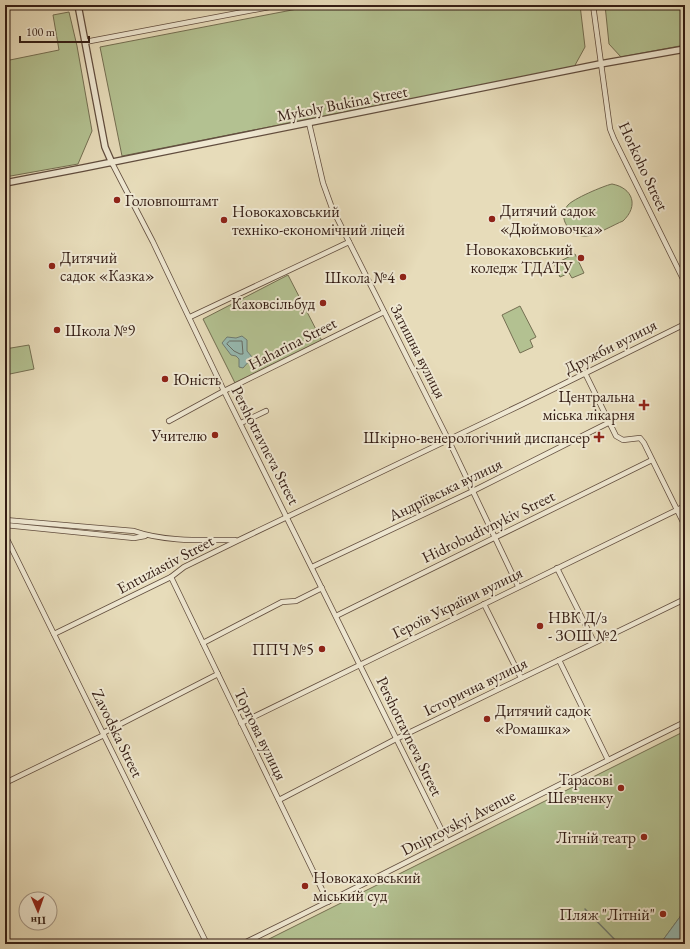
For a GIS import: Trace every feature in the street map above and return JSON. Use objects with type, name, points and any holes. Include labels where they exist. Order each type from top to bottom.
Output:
[{"type":"street","name":"Pershotravneva Street","points":[[78,5],[105,147],[152,239],[224,391],[361,664],[396,739],[447,841]]},
{"type":"street","points":[[85,42],[280,5]]},
{"type":"street","name":"Horkoho Street","points":[[593,5],[610,129],[685,283]]},
{"type":"street","name":"Mykoly Bukina Street","points":[[5,183],[600,64],[685,49]]},
{"type":"street","name":"Затишна вулиця","points":[[309,123],[323,183],[332,208],[448,439],[518,586]]},
{"type":"street","points":[[190,317],[349,242]]},
{"type":"street","name":"Haharina Street","points":[[169,421],[224,391],[384,312]]},
{"type":"street","name":"Дружби вулиця","points":[[287,517],[530,401],[685,324]]},
{"type":"street","points":[[585,373],[616,436],[623,440],[640,438],[685,526]]},
{"type":"street","points":[[241,424],[266,411]]},
{"type":"street","name":"Андріївська вулиця","points":[[312,567],[473,491],[610,422]]},
{"type":"street","name":"Hidrobudivnykiv Street","points":[[336,616],[652,460]]},
{"type":"street","name":"Героїв України вулиця","points":[[242,723],[518,586],[685,506]]},
{"type":"street","name":"Entuziastiv Street","points":[[54,634],[171,577],[184,567],[237,540],[287,517]]},
{"type":"street","points":[[5,520],[131,531],[147,535],[189,539],[237,540]]},
{"type":"street","points":[[5,525],[134,538],[147,535]]},
{"type":"street","name":"Zavodska Street","points":[[5,534],[207,944]]},
{"type":"street","points":[[557,568],[594,642]]},
{"type":"street","name":"Торгова вулиця","points":[[171,577],[328,902]]},
{"type":"street","points":[[203,643],[282,602],[296,601],[322,588]]},
{"type":"street","name":"Історична вулиця","points":[[279,800],[396,739],[685,599]]},
{"type":"street","points":[[484,604],[521,678]]},
{"type":"street","points":[[559,660],[608,760]]},
{"type":"street","points":[[5,783],[104,734],[218,674]]},
{"type":"street","name":"Dniprovskyi Avenue","points":[[242,944],[685,722]]},
{"type":"green space","points":[[318,5],[580,5],[585,47],[574,67],[122,156],[100,47]]},
{"type":"green space","points":[[605,5],[685,5],[685,45],[621,57],[609,44]]},
{"type":"green space","points":[[69,12],[77,46],[92,131],[78,164],[5,177],[5,61],[59,50],[53,15]]},
{"type":"green space","points":[[612,184],[625,189],[631,198],[631,209],[623,221],[600,232],[586,236],[575,233],[571,230],[564,221],[565,210],[568,205],[588,193]]},
{"type":"green space","points":[[575,254],[584,273],[572,278],[569,273],[560,277],[554,264]]},
{"type":"green space","points":[[288,275],[322,341],[235,383],[203,319]]},
{"type":"green space","points":[[520,306],[536,337],[530,340],[533,347],[520,353],[502,315]]},
{"type":"green space","points":[[29,345],[34,369],[5,375],[5,349]]},
{"type":"green space","points":[[685,731],[685,910],[660,944],[259,944]]},
{"type":"water","points":[[242,336],[247,340],[247,351],[252,357],[243,368],[239,367],[239,359],[236,356],[231,355],[222,343],[227,337],[236,338]]},
{"type":"water","points":[[685,910],[685,944],[660,944]]},
{"type":"waterway","points":[[585,909],[619,944]]},
{"type":"place","name":"Головпоштамт","points":[[117,200]]},
{"type":"place","name":"Дитячий садок «Дюймовочка»","points":[[492,219]]},
{"type":"place","name":"Новокаховський техніко-економічний ліцей","points":[[224,220]]},
{"type":"place","name":"Новокаховський коледж ТДАТУ","points":[[581,258]]},
{"type":"place","name":"Дитячий садок «Казка»","points":[[52,266]]},
{"type":"place","name":"Школа №4","points":[[403,277]]},
{"type":"place","name":"Каховсільбуд","points":[[323,303]]},
{"type":"place","name":"Школа №9","points":[[57,330]]},
{"type":"place","name":"Юність","points":[[165,379]]},
{"type":"place","name":"Центральна міська лікарня","points":[[644,405]]},
{"type":"place","name":"Учителю","points":[[215,435]]},
{"type":"place","name":"Шкірно-венерологічний диспансер","points":[[599,437]]},
{"type":"place","name":"НВК Д/з - ЗОШ №2","points":[[540,626]]},
{"type":"place","name":"ППЧ №5","points":[[322,649]]},
{"type":"place","name":"Дитячий садок «Ромашка»","points":[[487,719]]},
{"type":"place","name":"Тарасові Шевченку","points":[[621,788]]},
{"type":"place","name":"Літній театр","points":[[644,837]]},
{"type":"place","name":"Новокаховський міський суд","points":[[305,886]]},
{"type":"place","name":"Пляж \"Літній\"","points":[[663,914]]}]
